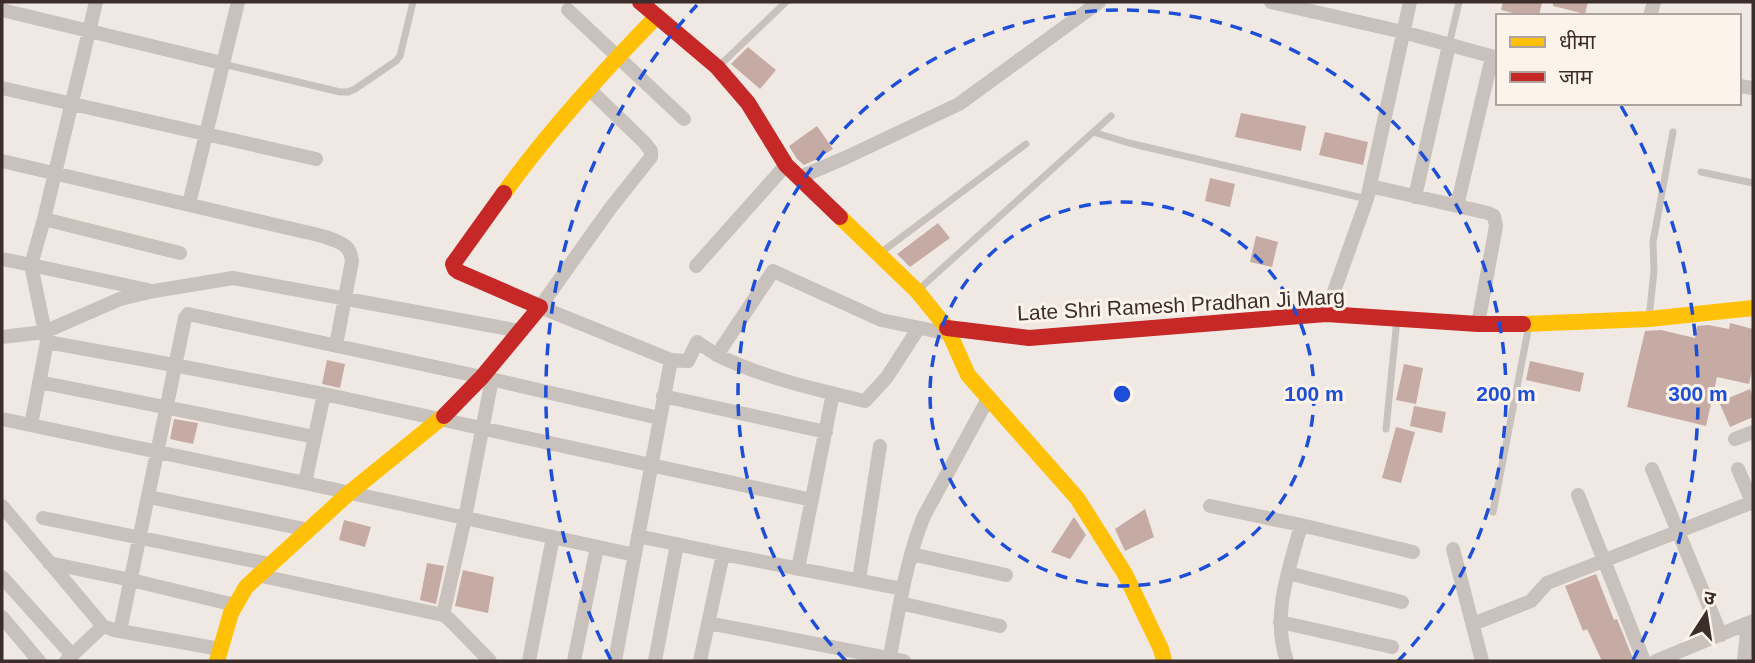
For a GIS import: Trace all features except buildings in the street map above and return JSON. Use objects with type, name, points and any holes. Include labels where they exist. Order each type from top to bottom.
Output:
[{"type":"street","points":[[31,425],[45,337],[31,265],[96,2]]},
{"type":"street","points":[[189,204],[238,2]]},
{"type":"street","points":[[798,178],[959,104],[1099,2]]},
{"type":"street","points":[[1271,2],[1313,6],[1495,57],[1457,206]]},
{"type":"street","points":[[1326,314],[1368,193],[1410,2]]},
{"type":"street","points":[[918,329],[887,377],[865,401],[784,381],[736,364],[697,342],[688,360],[671,360],[459,272],[453,264],[530,157],[617,57],[651,7],[717,67],[748,103],[786,165],[798,178],[917,291],[948,331],[968,375],[1077,498],[1125,574],[1164,661]]},
{"type":"street","points":[[2,10],[222,64]]},
{"type":"street","points":[[568,10],[684,119]]},
{"type":"street","points":[[1415,197],[1449,45]]},
{"type":"street","points":[[2,88],[316,159]]},
{"type":"street","points":[[2,506],[103,626],[218,655],[239,595],[349,493],[487,378],[609,210],[649,161],[652,154],[645,143],[589,89]]},
{"type":"street","points":[[2,161],[301,231],[345,246],[351,253],[352,261],[336,345]]},
{"type":"street","points":[[696,266],[786,165]]},
{"type":"street","points":[[1368,193],[1415,197],[1494,216],[1496,220],[1478,324]]},
{"type":"street","points":[[44,219],[180,253]]},
{"type":"street","points":[[2,259],[154,291]]},
{"type":"street","points":[[717,355],[773,271],[881,320],[918,329],[948,331]]},
{"type":"street","points":[[45,337],[120,299],[233,278],[520,331]]},
{"type":"street","name":"Late Shri Ramesh Pradhan Ji Marg","points":[[948,331],[1029,338],[1326,314],[1478,324],[1529,324],[1649,319],[1752,303]]},
{"type":"street","points":[[120,631],[186,315],[336,345],[659,418]]},
{"type":"street","points":[[2,337],[45,337],[324,394],[812,500]]},
{"type":"street","points":[[615,661],[671,360]]},
{"type":"street","points":[[443,615],[482,428],[487,378]]},
{"type":"street","points":[[39,382],[315,437]]},
{"type":"street","points":[[798,569],[833,393]]},
{"type":"street","points":[[305,483],[324,394]]},
{"type":"street","points":[[663,396],[826,432]]},
{"type":"street","points":[[708,622],[894,660],[901,596],[916,534],[989,397]]},
{"type":"street","points":[[2,419],[635,555]]},
{"type":"street","points":[[1735,439],[1753,432]]},
{"type":"street","points":[[859,580],[880,446]]},
{"type":"street","points":[[1652,469],[1721,635]]},
{"type":"street","points":[[1473,624],[1531,601],[1547,583],[1753,503],[1738,469]]},
{"type":"street","points":[[1578,495],[1644,661]]},
{"type":"street","points":[[149,497],[309,530]]},
{"type":"street","points":[[1210,506],[1413,552]]},
{"type":"street","points":[[43,518],[140,537],[443,615],[490,661]]},
{"type":"street","points":[[1287,661],[1280,622],[1281,604],[1301,525]]},
{"type":"street","points":[[638,536],[859,580],[901,596],[1000,626]]},
{"type":"street","points":[[529,661],[553,537]]},
{"type":"street","points":[[654,661],[677,544]]},
{"type":"street","points":[[574,661],[597,547]]},
{"type":"street","points":[[1453,549],[1482,661]]},
{"type":"street","points":[[700,661],[723,554]]},
{"type":"street","points":[[911,554],[1006,575]]},
{"type":"street","points":[[49,563],[235,605]]},
{"type":"street","points":[[1288,573],[1402,601]]},
{"type":"street","points":[[2,577],[67,660],[103,626]]},
{"type":"street","points":[[2,617],[39,661]]},
{"type":"street","points":[[1280,622],[1392,648]]},
{"type":"street","points":[[1656,661],[1750,622]]},
{"type":"street","points":[[1744,661],[1750,622]]},
{"type":"lane","points":[[222,64],[348,92],[400,56],[413,2]]},
{"type":"lane","points":[[717,67],[786,2]]},
{"type":"lane","points":[[1449,45],[1460,2]]},
{"type":"lane","points":[[917,291],[1111,116]]},
{"type":"lane","points":[[1093,132],[1368,193]]},
{"type":"lane","points":[[1649,319],[1654,271],[1653,242],[1673,132]]},
{"type":"lane","points":[[878,254],[1026,144]]},
{"type":"lane","points":[[1701,172],[1753,183]]},
{"type":"lane","points":[[1386,429],[1397,318]]},
{"type":"lane","points":[[1493,512],[1529,324]]},
{"type":"traffic: slow","points":[[504,193],[578,102],[657,16]]},
{"type":"traffic: slow","points":[[840,217],[917,291],[947,328],[968,375],[1077,498],[1125,574],[1161,649],[1164,661]]},
{"type":"traffic: slow","points":[[1523,324],[1649,319],[1753,308]]},
{"type":"traffic: slow","points":[[217,661],[231,613],[246,587],[349,493],[444,416]]},
{"type":"traffic: jam","points":[[640,2],[717,67],[748,103],[786,165],[840,217]]},
{"type":"traffic: jam","points":[[444,416],[482,377],[540,307],[459,272],[453,264],[504,193]]},
{"type":"traffic: jam","points":[[947,328],[1029,338],[1326,314],[1478,324],[1523,324]]}]
